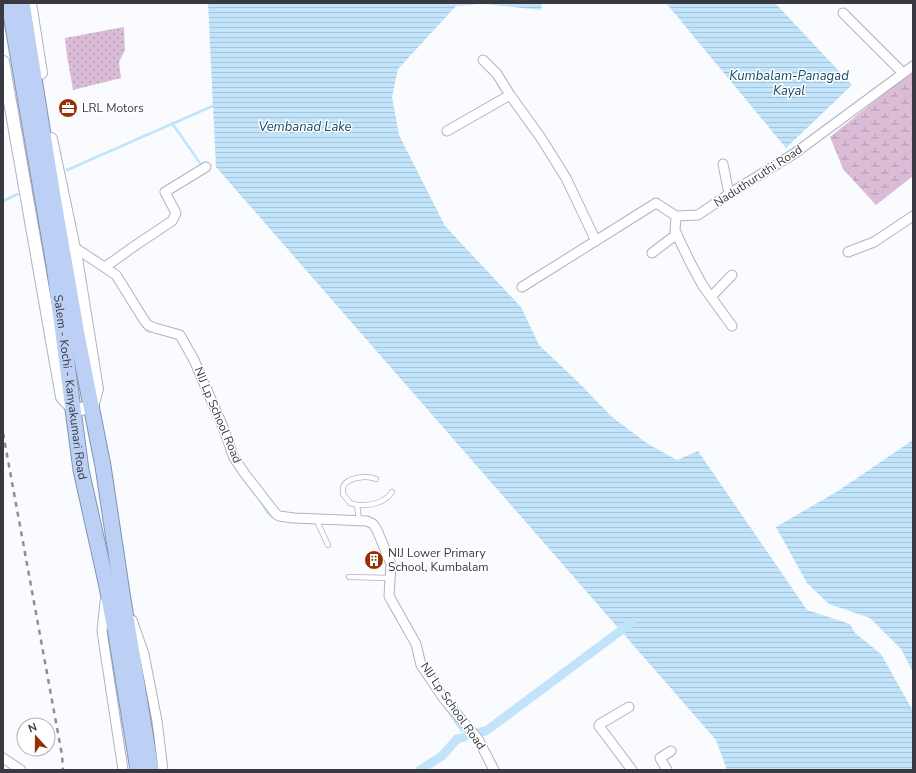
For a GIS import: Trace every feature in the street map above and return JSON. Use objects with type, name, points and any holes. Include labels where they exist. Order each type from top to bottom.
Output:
[{"type":"highway","name":"Salem - Kochi - Kanyakumari Road","points":[[10,3],[54,265],[82,470],[116,634],[138,770]]},
{"type":"highway","name":"Salem - Kochi - Kanyakumari Road","points":[[22,3],[78,340],[103,466],[151,770]]},
{"type":"street","points":[[3,62],[62,397],[74,410],[92,407],[97,389],[74,247],[52,148],[30,3]]},
{"type":"street","points":[[843,13],[903,73]]},
{"type":"street","points":[[483,60],[497,74],[541,138],[566,178],[596,241]]},
{"type":"street","name":"Naduthuruthi Road","points":[[676,216],[698,215],[795,153],[913,66]]},
{"type":"street","points":[[447,130],[510,95]]},
{"type":"street","points":[[722,164],[729,194]]},
{"type":"street","points":[[105,267],[172,221],[176,213],[165,192],[206,167]]},
{"type":"street","points":[[522,287],[656,202],[676,216],[675,231],[703,286],[732,326]]},
{"type":"street","points":[[848,252],[874,242],[913,216]]},
{"type":"street","points":[[652,253],[677,234]]},
{"type":"street","name":"NIJ Lp School Road","points":[[74,247],[105,267],[120,279],[146,323],[155,328],[180,335],[197,366],[223,427],[234,458],[276,514],[279,516],[316,519],[369,521],[377,530],[391,564],[389,596],[416,644],[421,665],[444,699],[478,739],[494,770]]},
{"type":"street","points":[[711,297],[732,275]]},
{"type":"street","points":[[106,582],[102,631],[124,770]]},
{"type":"street","points":[[122,593],[144,654],[157,721],[163,770]]},
{"type":"street","points":[[629,707],[599,726],[632,770]]},
{"type":"street","points":[[667,770],[660,757],[671,751]]},
{"type":"street","points":[[3,758],[21,770]]},
{"type":"lane","points":[[376,479],[367,476],[347,482],[344,487],[343,494],[350,502],[357,505],[367,505],[381,502],[389,497],[392,492]]},
{"type":"lane","points":[[357,505],[359,520]]},
{"type":"lane","points":[[316,519],[328,545]]},
{"type":"lane","points":[[349,577],[390,578]]},
{"type":"green space","points":[[124,27],[125,50],[119,62],[121,78],[73,90],[65,38]]},
{"type":"green space","points":[[913,70],[913,176],[876,205],[843,169],[830,137]]},
{"type":"water","name":"Vembanad Lake","points":[[208,3],[542,3],[541,10],[483,4],[456,6],[398,69],[392,97],[399,135],[445,226],[521,307],[539,345],[612,417],[648,444],[677,460],[698,451],[807,610],[850,624],[855,633],[881,654],[913,711],[913,770],[727,770],[716,740],[216,167]]},
{"type":"water","name":"Kumbalam-Panagad Kayal","points":[[666,3],[775,3],[852,85],[786,148]]},
{"type":"water","points":[[913,440],[913,672],[901,649],[870,618],[829,604],[807,583],[776,527],[838,491]]},
{"type":"waterway","points":[[67,170],[215,105]]},
{"type":"waterway","points":[[172,123],[202,166]]},
{"type":"waterway","points":[[3,201],[18,194]]},
{"type":"waterway","points":[[145,327],[147,331],[154,332]]},
{"type":"waterway","points":[[260,500],[268,513],[273,517]]},
{"type":"waterway","points":[[388,603],[397,619]]},
{"type":"waterway","points":[[480,732],[486,731],[631,623]]},
{"type":"waterway","points":[[446,708],[462,731]]},
{"type":"waterway","points":[[420,770],[442,756],[457,739],[464,737]]},
{"type":"railway","points":[[3,433],[62,755],[63,770]]},
{"type":"place","name":"LRL Motors","points":[[68,108]]},
{"type":"place","name":"NIJ Lower Primary School, Kumbalam","points":[[374,560]]}]
